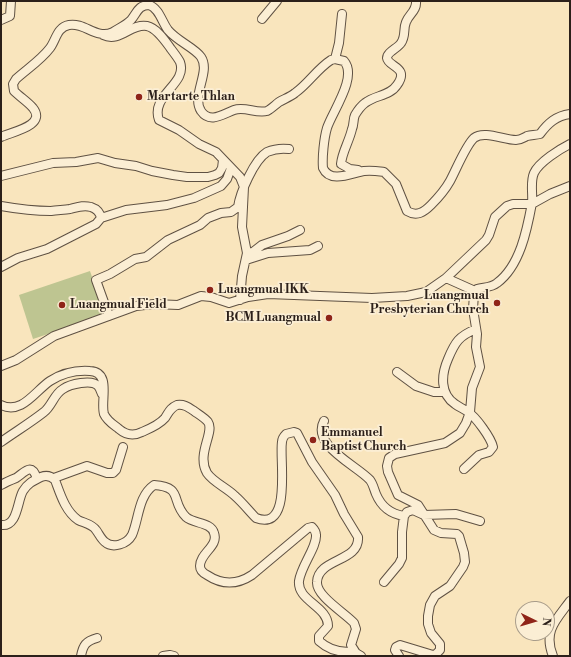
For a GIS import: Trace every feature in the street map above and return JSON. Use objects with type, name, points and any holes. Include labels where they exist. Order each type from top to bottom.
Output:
[{"type":"street","points":[[1,20],[10,16],[11,1]]},
{"type":"street","points":[[262,19],[276,1]]},
{"type":"street","points":[[416,1],[416,8],[405,24],[403,40],[398,48],[389,53],[387,56],[388,61],[399,70],[401,76],[399,82],[392,91],[369,100],[359,109],[355,116],[352,129],[342,155],[341,164],[350,169],[384,172],[396,184],[408,211],[415,214],[420,214],[430,207],[443,192],[475,137],[485,135],[507,140],[522,140],[526,137],[540,134],[555,118],[570,114]]},
{"type":"street","points":[[100,34],[110,33],[130,20],[138,4],[149,5],[156,8],[162,22],[172,35],[201,57],[204,66],[198,102],[202,112],[211,118],[216,118],[235,109],[247,109],[259,112],[269,110],[295,94],[326,63],[335,59],[344,61],[348,68],[348,74],[341,100],[327,129],[323,168],[328,175],[333,176],[365,171]]},
{"type":"street","points":[[335,59],[339,43],[342,14]]},
{"type":"street","points":[[1,137],[30,126],[36,118],[36,113],[33,108],[14,92],[13,84],[49,49],[59,31],[63,27],[74,25],[112,38],[136,27],[146,26],[151,28],[159,35],[176,56],[180,63],[181,69],[175,83],[160,102],[157,114],[159,120],[179,130],[198,144],[216,152],[240,176],[244,187],[242,227],[247,256],[242,276],[240,300]]},
{"type":"street","points":[[446,278],[475,291],[497,283],[514,264],[521,250],[532,204],[533,178],[536,170],[553,154],[570,144]]},
{"type":"street","points":[[109,316],[96,280],[110,274],[134,259],[146,257],[168,240],[200,225],[208,218],[221,213],[231,212],[238,207],[244,187],[254,168],[265,154],[273,150],[289,149]]},
{"type":"street","points":[[1,176],[53,163],[76,162],[98,158],[173,175],[208,177],[219,173],[222,168],[223,160]]},
{"type":"street","points":[[1,267],[18,258],[47,250],[96,224],[101,218],[126,210],[167,205],[194,198],[221,186],[227,179],[232,168]]},
{"type":"street","points":[[1,366],[16,360],[54,336],[136,306],[154,304],[178,305],[201,296],[211,297],[229,303],[248,297],[268,294],[372,298],[414,296],[426,292],[446,278],[486,240],[495,217],[503,208],[513,204],[532,204],[570,186]]},
{"type":"street","points":[[1,206],[28,211],[44,211],[87,206],[95,208],[101,218]]},
{"type":"street","points":[[247,256],[262,245],[300,230]]},
{"type":"street","points":[[247,256],[310,250],[318,246]]},
{"type":"street","points":[[399,656],[395,650],[400,644],[433,654],[436,654],[440,650],[440,644],[431,633],[428,624],[430,605],[437,594],[450,586],[465,562],[464,553],[457,534],[437,532],[430,526],[416,503],[398,495],[388,472],[387,462],[389,458],[395,454],[450,441],[464,428],[470,412],[472,388],[480,367],[476,350],[476,329],[473,309],[475,291]]},
{"type":"street","points":[[464,469],[479,455],[489,452],[493,447],[491,440],[470,412],[454,404],[444,392],[444,374],[446,362],[458,338],[476,329]]},
{"type":"street","points":[[1,405],[9,407],[24,403],[34,397],[48,382],[59,376],[70,372],[84,371],[96,372],[102,376],[105,417],[122,432],[136,435],[158,424],[169,410],[177,405],[185,406],[196,412],[208,422],[210,426],[204,449],[203,461],[209,476],[234,495],[256,518],[260,520],[265,520],[274,516],[280,507],[282,440],[286,434],[294,432],[297,433],[312,462],[335,495],[344,514],[358,537],[359,541],[356,549],[328,566],[320,574],[317,581],[318,589],[321,594],[354,622],[356,629],[352,645],[357,653]]},
{"type":"street","points":[[398,372],[416,386],[434,392],[444,392]]},
{"type":"street","points":[[1,442],[46,411],[56,396],[64,388],[82,383],[93,382],[99,388],[103,398]]},
{"type":"street","points":[[324,421],[322,426],[324,438],[330,448],[370,480],[380,501],[387,509],[397,515],[404,516]]},
{"type":"street","points":[[1,525],[9,524],[12,521],[22,492],[32,481],[43,476],[54,478],[87,466],[107,473],[113,473],[116,470],[123,447]]},
{"type":"street","points":[[1,485],[29,469],[34,471],[37,479]]},
{"type":"street","points":[[54,478],[64,503],[76,519],[95,528],[106,543],[114,545],[126,541],[131,536],[138,511],[151,487],[154,485],[170,488],[186,516],[209,526],[213,530],[215,540],[200,562],[200,569],[203,573],[218,582],[239,582],[252,575],[308,528],[312,527],[315,530],[315,540],[303,567],[299,585],[309,600],[327,617],[328,626],[319,636],[319,641],[334,650],[357,653]]},
{"type":"street","points":[[384,582],[402,558],[402,532],[404,516],[408,512],[413,510],[424,515],[456,514],[480,521]]},
{"type":"street","points":[[553,656],[550,647],[549,634],[557,618],[570,601]]},
{"type":"street","points":[[81,656],[84,644],[89,640],[97,638]]},
{"type":"street","points":[[163,656],[174,656]]},
{"type":"green space","name":"Luangmual Field","points":[[90,271],[105,315],[33,339],[19,295]]},
{"type":"place","name":"Martarte Thlan","points":[[139,97]]},
{"type":"place","name":"Luangmual IKK","points":[[210,290]]},
{"type":"place","name":"Luangmual Presbyterian Church","points":[[497,303]]},
{"type":"place","name":"Luangmual Field","points":[[62,305]]},
{"type":"place","name":"BCM Luangmual","points":[[329,318]]},
{"type":"place","name":"Emmanuel Baptist Church","points":[[313,440]]}]
